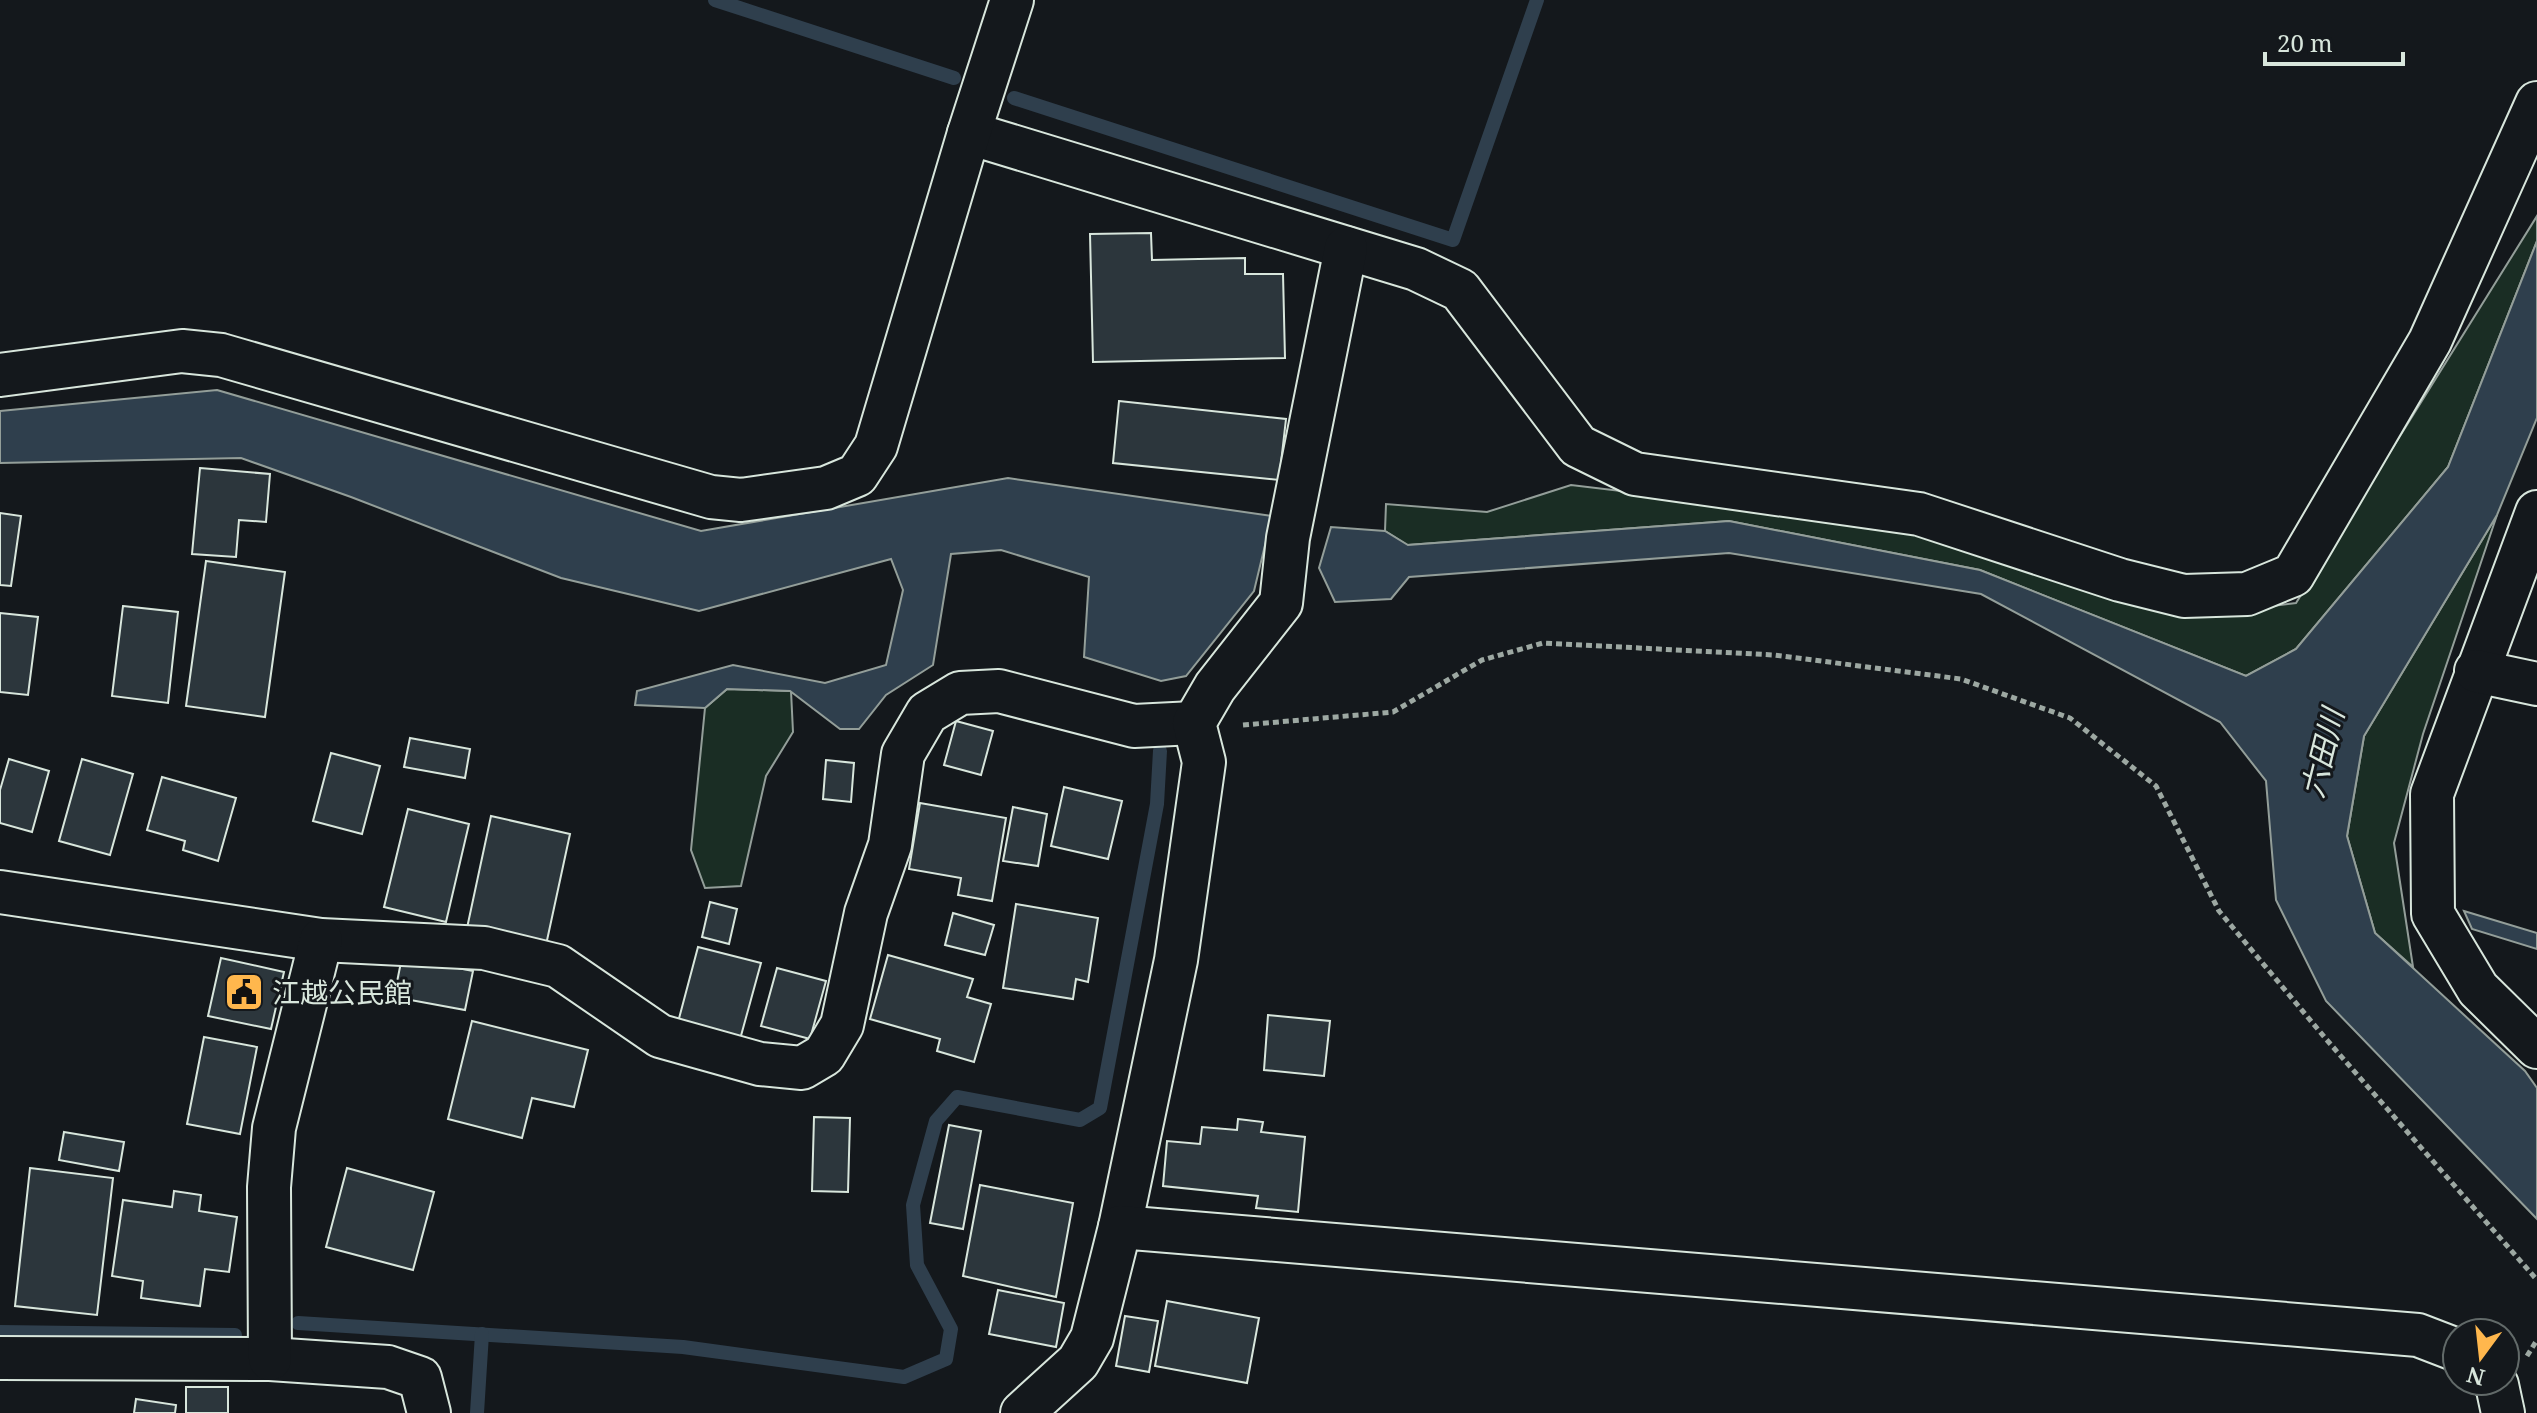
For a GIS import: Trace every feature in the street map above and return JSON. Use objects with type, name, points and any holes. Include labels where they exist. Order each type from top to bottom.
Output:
[{"type":"street","points":[[0,375],[182,351],[221,355],[711,497],[741,500],[826,488],[857,475],[876,446],[1012,0]]},
{"type":"street","points":[[969,133],[1416,269],[1460,290],[1578,446],[1635,474],[1919,514],[2133,583],[2184,596],[2247,594],[2293,575],[2430,341],[2537,103]]},
{"type":"street","points":[[1022,1413],[1078,1362],[1092,1338],[1120,1227],[1176,960],[1204,762],[1194,723],[1215,687],[1281,603],[1288,538],[1346,248]]},
{"type":"street","points":[[2537,512],[2432,794],[2433,914],[2478,989],[2537,1047]]},
{"type":"street","points":[[2476,671],[2537,684]]},
{"type":"street","points":[[0,892],[321,940],[484,948],[558,966],[660,1036],[760,1064],[802,1068],[824,1055],[842,1025],[866,913],[890,845],[903,754],[927,713],[960,693],[999,691],[1134,726],[1194,723]]},
{"type":"street","points":[[270,1359],[269,1187],[274,1128],[321,940]]},
{"type":"street","points":[[1120,1227],[2418,1335],[2441,1344]]},
{"type":"street","points":[[0,1358],[270,1359],[388,1367],[420,1378],[429,1413]]},
{"type":"path","points":[[1194,723],[1233,726],[1393,712],[1482,660],[1543,643],[1774,655],[1961,679],[2070,718],[2156,786],[2219,911],[2326,1039],[2537,1280]]},
{"type":"green space","points":[[2537,216],[2537,241],[2448,467],[2296,649],[2246,676],[1980,570],[1729,521],[1407,545],[1385,531],[1386,504],[1487,512],[1571,485],[1905,525],[2188,617],[2296,603]]},
{"type":"green space","points":[[2497,515],[2423,734],[2394,843],[2413,967],[2375,933],[2347,836],[2364,736]]},
{"type":"green space","points":[[727,689],[791,691],[793,732],[766,776],[741,886],[705,888],[691,850],[705,708]]},
{"type":"water","name":"六田川","points":[[2537,241],[2537,418],[2497,515],[2364,736],[2347,836],[2375,933],[2525,1071],[2537,1088],[2537,1219],[2326,1001],[2276,900],[2266,781],[2220,722],[1981,594],[1729,553],[1409,577],[1391,599],[1335,602],[1319,568],[1331,527],[1385,531],[1408,545],[1729,521],[1980,570],[2246,676],[2296,649],[2448,467]]},
{"type":"water","points":[[217,390],[701,531],[1008,478],[1272,516],[1254,591],[1186,676],[1161,681],[1084,657],[1089,577],[1001,550],[951,554],[933,665],[886,695],[859,729],[840,729],[790,691],[727,689],[705,708],[635,705],[637,691],[733,665],[825,683],[886,665],[903,590],[891,559],[699,611],[561,578],[241,458],[0,463],[0,411]]},
{"type":"water","points":[[2464,911],[2537,933],[2537,949],[2472,929]]},
{"type":"building","points":[[1151,233],[1152,260],[1245,258],[1245,274],[1283,274],[1285,358],[1093,362],[1090,234]]},
{"type":"building","points":[[1119,401],[1286,419],[1279,480],[1113,463]]},
{"type":"building","points":[[200,468],[270,474],[266,522],[239,520],[236,557],[192,554]]},
{"type":"building","points":[[0,513],[21,516],[11,586],[0,585]]},
{"type":"building","points":[[206,561],[285,572],[265,717],[186,706]]},
{"type":"building","points":[[123,606],[178,612],[168,703],[112,696]]},
{"type":"building","points":[[0,613],[38,617],[28,695],[0,692]]},
{"type":"building","points":[[956,721],[993,731],[981,775],[944,765]]},
{"type":"building","points":[[410,738],[470,749],[465,778],[404,767]]},
{"type":"building","points":[[331,753],[380,766],[362,834],[313,821]]},
{"type":"building","points":[[9,759],[49,771],[32,832],[0,823],[0,790]]},
{"type":"building","points":[[82,759],[133,774],[110,855],[59,841]]},
{"type":"building","points":[[826,760],[854,763],[851,802],[823,799]]},
{"type":"building","points":[[162,777],[236,798],[218,861],[183,850],[185,841],[147,830]]},
{"type":"building","points":[[1064,787],[1122,801],[1108,859],[1051,846]]},
{"type":"building","points":[[920,803],[1006,818],[992,901],[958,895],[961,878],[909,869]]},
{"type":"building","points":[[1013,807],[1047,814],[1038,866],[1003,861]]},
{"type":"building","points":[[408,809],[469,824],[446,922],[384,907]]},
{"type":"building","points":[[491,816],[570,834],[546,945],[467,928]]},
{"type":"building","points":[[710,902],[737,909],[729,944],[702,937]]},
{"type":"building","points":[[1016,904],[1098,918],[1088,982],[1076,979],[1073,999],[1003,988]]},
{"type":"building","points":[[953,913],[994,925],[985,955],[945,945]]},
{"type":"building","points":[[698,947],[761,963],[739,1043],[677,1026]]},
{"type":"building","points":[[888,955],[973,979],[967,997],[991,1004],[974,1062],[937,1051],[940,1039],[870,1019]]},
{"type":"building","points":[[402,957],[473,971],[465,1010],[394,997]]},
{"type":"building","points":[[221,958],[284,972],[271,1029],[208,1016]]},
{"type":"building","points":[[777,968],[826,981],[810,1039],[761,1026]]},
{"type":"building","points":[[1268,1015],[1330,1021],[1324,1076],[1264,1070]]},
{"type":"building","points":[[472,1021],[588,1050],[574,1107],[532,1098],[522,1138],[448,1119]]},
{"type":"building","points":[[204,1037],[257,1047],[240,1134],[187,1124]]},
{"type":"building","points":[[814,1117],[850,1118],[848,1192],[812,1191]]},
{"type":"building","points":[[1238,1119],[1263,1122],[1261,1132],[1305,1137],[1298,1212],[1256,1208],[1258,1196],[1163,1186],[1167,1141],[1200,1144],[1202,1127],[1237,1130]]},
{"type":"building","points":[[949,1125],[981,1131],[963,1229],[930,1223]]},
{"type":"building","points":[[64,1132],[124,1142],[119,1171],[59,1160]]},
{"type":"building","points":[[30,1168],[113,1178],[97,1315],[15,1306]]},
{"type":"building","points":[[347,1168],[434,1192],[413,1270],[326,1247]]},
{"type":"building","points":[[980,1185],[1073,1203],[1056,1297],[963,1276]]},
{"type":"building","points":[[174,1191],[201,1195],[199,1211],[237,1217],[229,1272],[205,1269],[200,1306],[141,1298],[143,1281],[112,1276],[123,1200],[172,1207]]},
{"type":"building","points":[[998,1290],[1064,1303],[1056,1347],[989,1334]]},
{"type":"building","points":[[1167,1301],[1259,1318],[1247,1383],[1155,1366]]},
{"type":"building","points":[[1125,1316],[1158,1321],[1149,1372],[1116,1366]]},
{"type":"building","points":[[186,1387],[228,1387],[228,1413],[186,1413]]},
{"type":"building","points":[[136,1399],[176,1405],[175,1413],[134,1413]]},
{"type":"waterway","points":[[715,0],[954,78]]},
{"type":"waterway","points":[[1014,98],[1453,240],[1537,0]]},
{"type":"waterway","points":[[298,1323],[683,1347],[904,1377],[946,1359],[951,1329],[917,1265],[913,1205],[936,1121],[957,1097],[1080,1120],[1100,1108],[1157,804],[1160,751]]},
{"type":"waterway","points":[[0,1332],[235,1335]]},
{"type":"waterway","points":[[477,1413],[482,1334]]},
{"type":"place","name":"江越公民館","points":[[244,992]]}]
